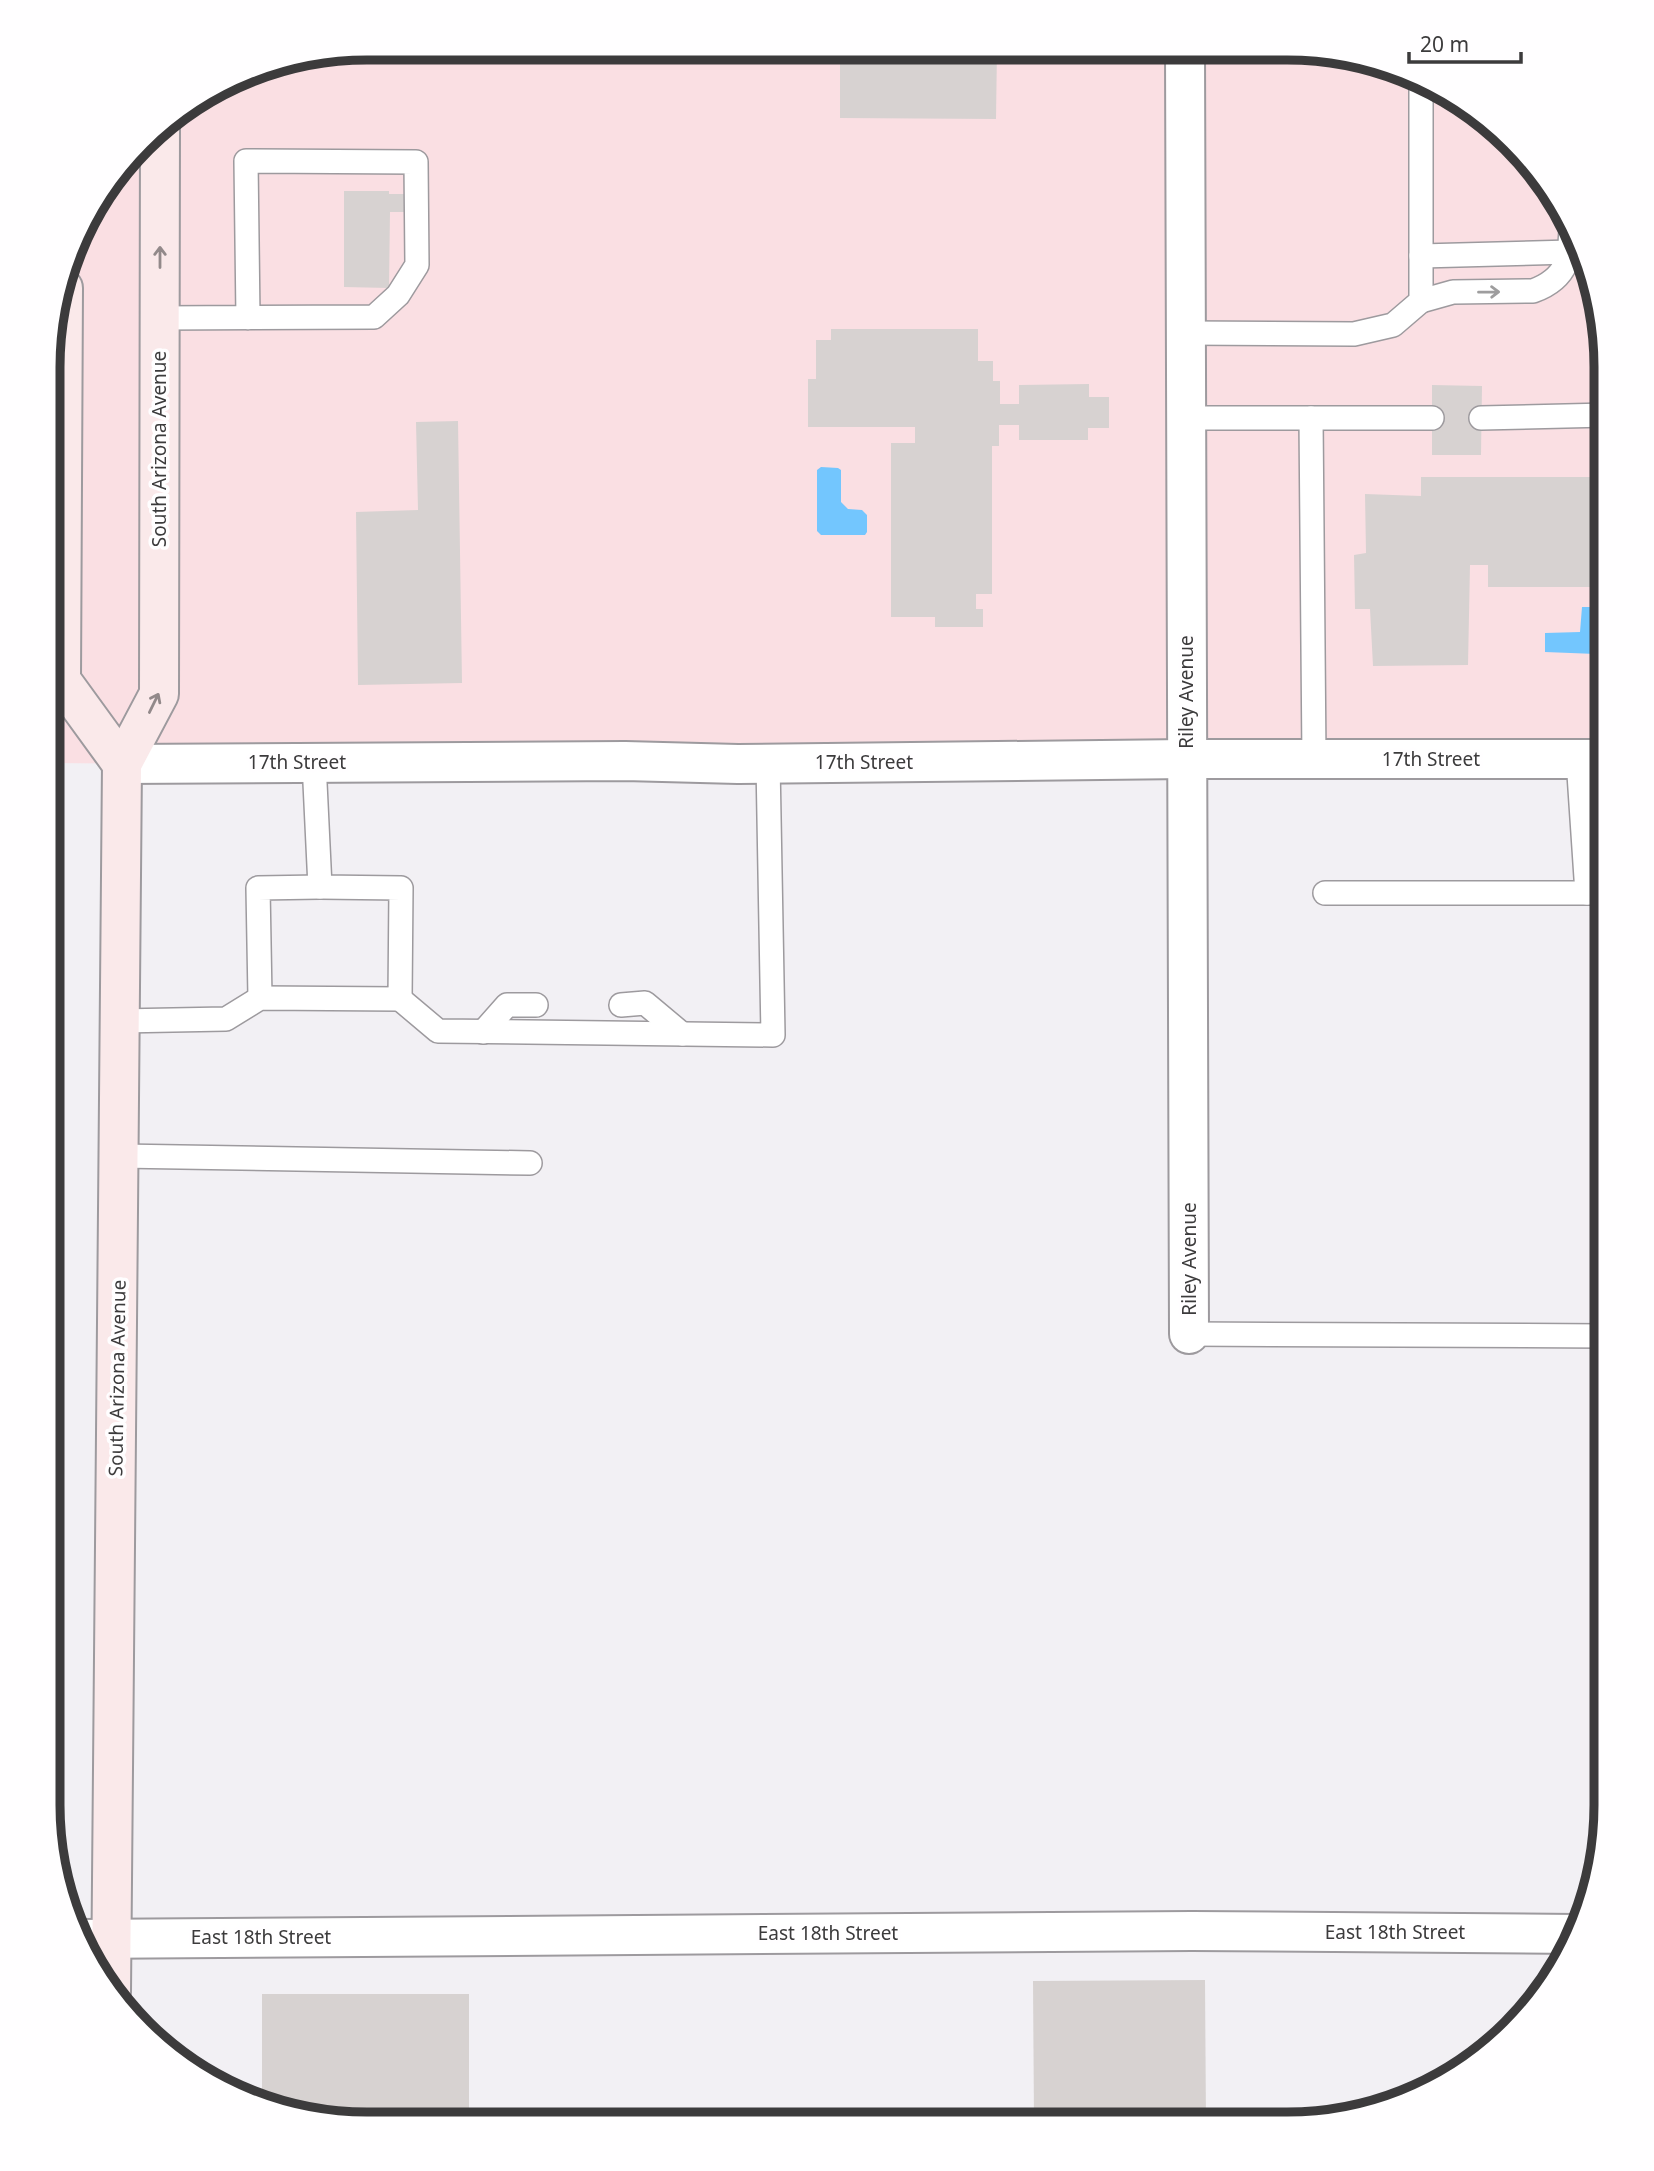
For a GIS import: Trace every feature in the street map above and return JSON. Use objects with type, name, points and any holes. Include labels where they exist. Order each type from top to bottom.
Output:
[{"type":"street","name":"Riley Avenue","points":[[1185,60],[1189,1334]]},
{"type":"street","name":"South Arizona Avenue","points":[[99,1955],[94,1938],[120,1156],[122,764],[159,695],[160,139]]},
{"type":"street","points":[[62,327],[61,680],[122,764]]},
{"type":"street","name":"17th Street","points":[[122,764],[1592,759]]},
{"type":"street","name":"East 18th Street","points":[[94,1938],[1192,1930],[1566,1934]]},
{"type":"lane","points":[[1420,90],[1422,301]]},
{"type":"lane","points":[[160,318],[248,318],[374,317],[398,295],[416,265],[415,162],[246,161],[248,318]]},
{"type":"lane","points":[[1185,333],[1354,334],[1393,325],[1422,301],[1453,292],[1533,290],[1546,286],[1563,270],[1571,252],[1422,256]]},
{"type":"lane","points":[[1480,418],[1594,415]]},
{"type":"lane","points":[[1186,418],[1432,418]]},
{"type":"lane","points":[[1311,418],[1314,759]]},
{"type":"lane","points":[[1592,759],[1594,813]]},
{"type":"lane","points":[[314,762],[320,887]]},
{"type":"lane","points":[[120,1021],[226,1019],[260,998],[400,999],[438,1031],[773,1035],[768,763]]},
{"type":"lane","points":[[260,998],[258,888],[320,887],[401,888],[400,999]]},
{"type":"lane","points":[[1325,893],[1594,893]]},
{"type":"lane","points":[[621,1004],[645,1003],[682,1034]]},
{"type":"lane","points":[[483,1032],[507,1005],[536,1004]]},
{"type":"lane","points":[[120,1156],[530,1163]]},
{"type":"lane","points":[[1189,1334],[1594,1336]]},
{"type":"shaded area","points":[[1308,60],[1347,65],[1386,76],[1423,91],[1458,111],[1505,149],[1543,196],[1553,213],[1571,249],[1584,287],[1592,326],[1594,365],[1594,776],[60,763],[60,346],[65,307],[76,268],[91,231],[111,196],[149,149],[164,136],[196,111],[231,91],[287,70],[326,62]]},
{"type":"water","points":[[821,467],[841,470],[841,502],[848,509],[862,510],[867,515],[865,535],[821,535],[817,531],[817,470]]},
{"type":"water","points":[[1582,607],[1594,607],[1594,654],[1545,652],[1545,633],[1580,632]]},
{"type":"building","points":[[840,60],[997,60],[996,119],[840,118]]},
{"type":"building","points":[[344,191],[413,194],[413,212],[390,212],[389,288],[344,287]]},
{"type":"building","points":[[831,329],[978,329],[978,361],[993,361],[993,381],[1000,381],[1000,404],[1019,404],[1019,385],[1089,384],[1089,397],[1109,397],[1109,428],[1088,428],[1088,440],[1019,440],[1019,425],[999,425],[999,446],[992,446],[992,594],[976,594],[976,609],[983,609],[983,627],[935,627],[935,617],[891,617],[891,443],[915,443],[915,427],[808,427],[808,379],[816,379],[816,340],[831,340]]},
{"type":"building","points":[[1432,385],[1482,386],[1481,455],[1432,455]]},
{"type":"building","points":[[458,421],[462,683],[358,685],[356,512],[418,510],[416,422]]},
{"type":"building","points":[[1421,477],[1594,477],[1594,587],[1488,587],[1488,565],[1470,565],[1468,665],[1373,666],[1370,609],[1355,609],[1354,555],[1366,553],[1365,494],[1421,496]]},
{"type":"building","points":[[1205,1980],[1206,2112],[1034,2112],[1033,1981]]},
{"type":"building","points":[[262,1994],[469,1994],[469,2112],[346,2111],[307,2106],[262,2093]]}]
